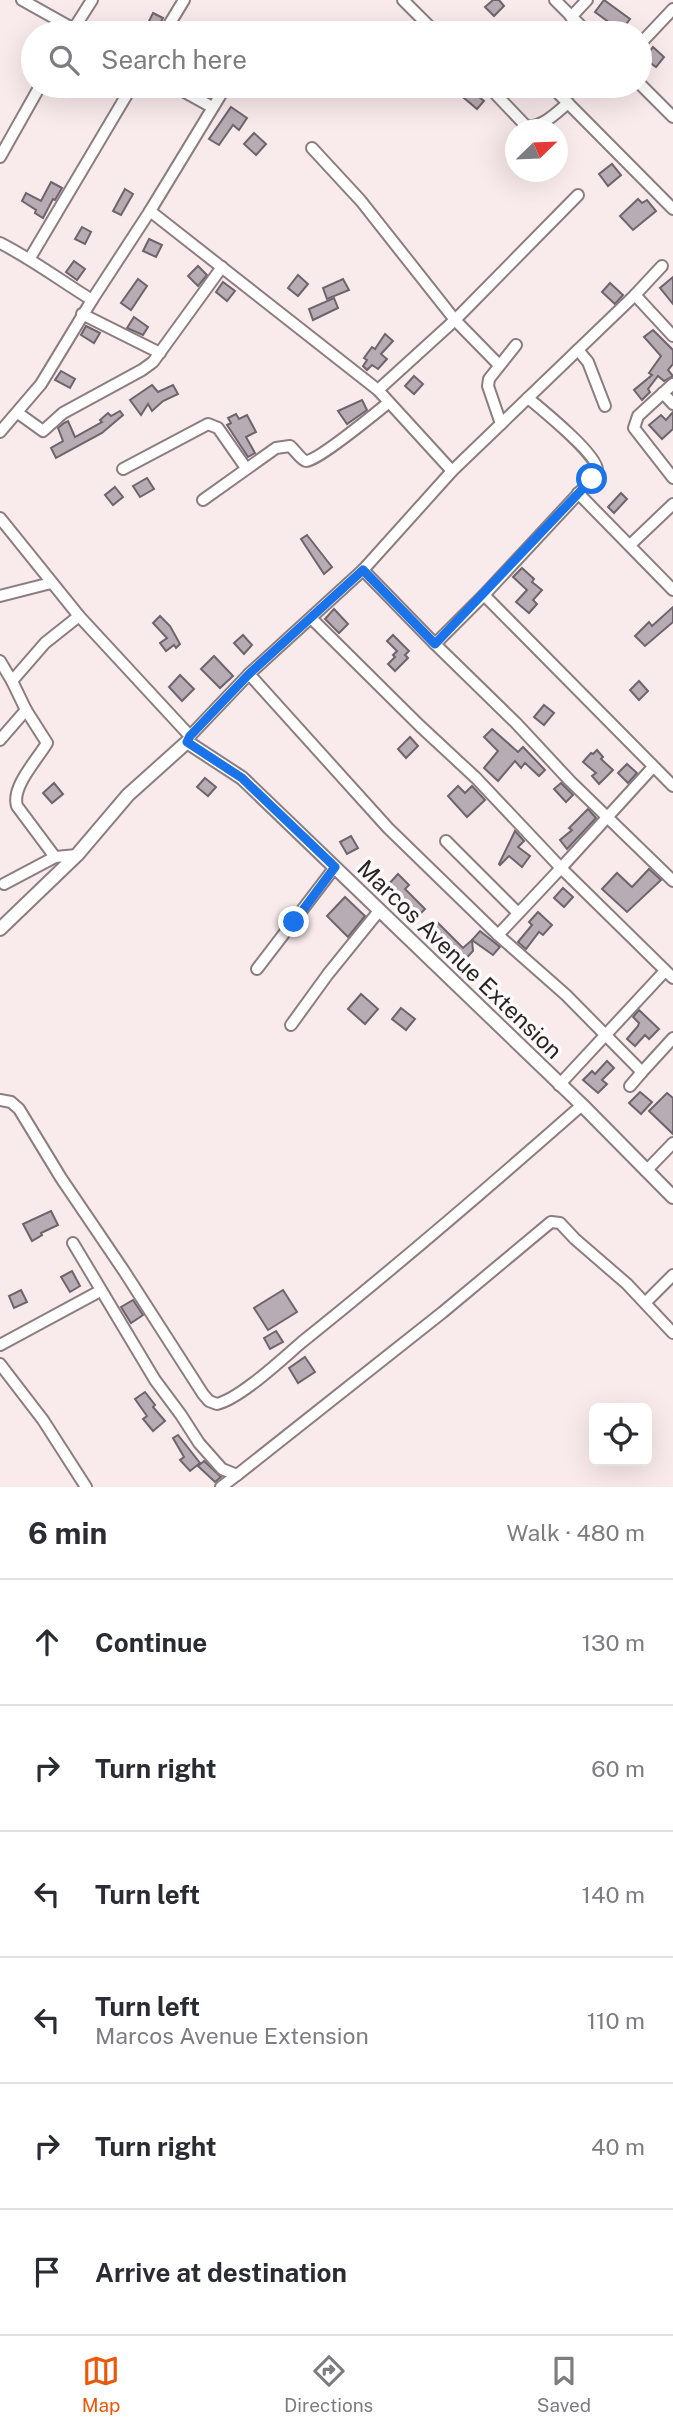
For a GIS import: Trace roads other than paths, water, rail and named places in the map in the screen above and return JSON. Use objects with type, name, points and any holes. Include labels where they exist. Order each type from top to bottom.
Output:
[{"type":"street","points":[[22,0],[57,21]]},
{"type":"street","points":[[81,21],[92,0]]},
{"type":"street","points":[[171,21],[184,0]]},
{"type":"street","points":[[403,0],[424,21]]},
{"type":"street","points":[[555,0],[575,21]]},
{"type":"street","points":[[571,17],[587,0]]},
{"type":"street","points":[[652,31],[673,9]]},
{"type":"street","points":[[652,94],[671,110]]},
{"type":"street","points":[[0,157],[33,98]]},
{"type":"street","points":[[30,258],[125,98]]},
{"type":"street","points":[[196,98],[212,107]]},
{"type":"street","points":[[0,432],[41,384],[218,98]]},
{"type":"street","points":[[499,98],[526,126],[531,127],[568,103]]},
{"type":"street","points":[[563,98],[673,209]]},
{"type":"street","points":[[312,148],[361,201],[455,320],[499,365]]},
{"type":"street","points":[[378,390],[455,320],[578,195]]},
{"type":"street","points":[[150,211],[378,390],[452,471]]},
{"type":"street","points":[[0,243],[30,258],[51,275],[92,300]]},
{"type":"street","points":[[0,929],[77,855],[128,795],[188,739],[249,674],[363,570],[452,471],[662,266]]},
{"type":"street","points":[[18,413],[43,431],[63,413],[148,367],[222,267]]},
{"type":"street","points":[[635,295],[673,336]]},
{"type":"street","points":[[82,314],[160,353]]},
{"type":"street","points":[[501,424],[488,386],[489,379],[516,345]]},
{"type":"street","points":[[578,350],[589,362],[606,406]]},
{"type":"street","points":[[673,384],[638,416],[634,423],[634,428],[673,478]]},
{"type":"street","points":[[663,393],[673,404]]},
{"type":"street","points":[[435,644],[484,595],[597,471],[595,463],[547,413],[528,398]]},
{"type":"street","points":[[203,500],[270,451],[286,446],[294,448],[303,460],[311,461],[333,448],[356,426],[388,403]]},
{"type":"street","points":[[123,469],[208,424],[218,428],[246,468]]},
{"type":"street","points":[[578,492],[673,590]]},
{"type":"street","points":[[630,545],[673,504]]},
{"type":"street","points":[[0,518],[79,616],[188,739]]},
{"type":"street","points":[[363,570],[673,881]]},
{"type":"street","points":[[0,596],[51,583]]},
{"type":"street","points":[[484,595],[673,786]]},
{"type":"street","points":[[12,681],[45,643],[79,616]]},
{"type":"street","points":[[311,618],[476,778],[561,868],[669,974],[605,1034],[559,1085]]},
{"type":"street","points":[[0,661],[47,743],[19,785],[15,799],[22,815],[55,857]]},
{"type":"street","points":[[249,674],[388,828],[498,935],[566,995],[642,1072]]},
{"type":"street","points":[[0,740],[26,710]]},
{"type":"street","name":"Marcos Avenue Extension","points":[[188,739],[242,778],[582,1105],[673,1198]]},
{"type":"street","points":[[498,935],[653,767]]},
{"type":"street","points":[[446,841],[519,913]]},
{"type":"street","points":[[4,884],[55,857],[77,855]]},
{"type":"street","points":[[257,969],[335,867]]},
{"type":"street","points":[[291,1025],[379,911]]},
{"type":"street","points":[[630,1086],[673,1038]]},
{"type":"street","points":[[0,1100],[12,1102],[19,1109],[61,1178],[203,1394],[209,1401],[217,1404],[228,1400],[270,1369],[371,1287],[582,1105]]},
{"type":"street","points":[[646,1171],[673,1143]]},
{"type":"street","points":[[220,1487],[443,1312],[551,1222],[560,1223],[646,1303],[673,1333]]},
{"type":"street","points":[[72,1243],[155,1380],[206,1453],[222,1469],[237,1475]]},
{"type":"street","points":[[646,1303],[673,1275]]},
{"type":"street","points":[[0,1345],[100,1291]]},
{"type":"street","points":[[0,1364],[43,1420],[86,1487]]}]
